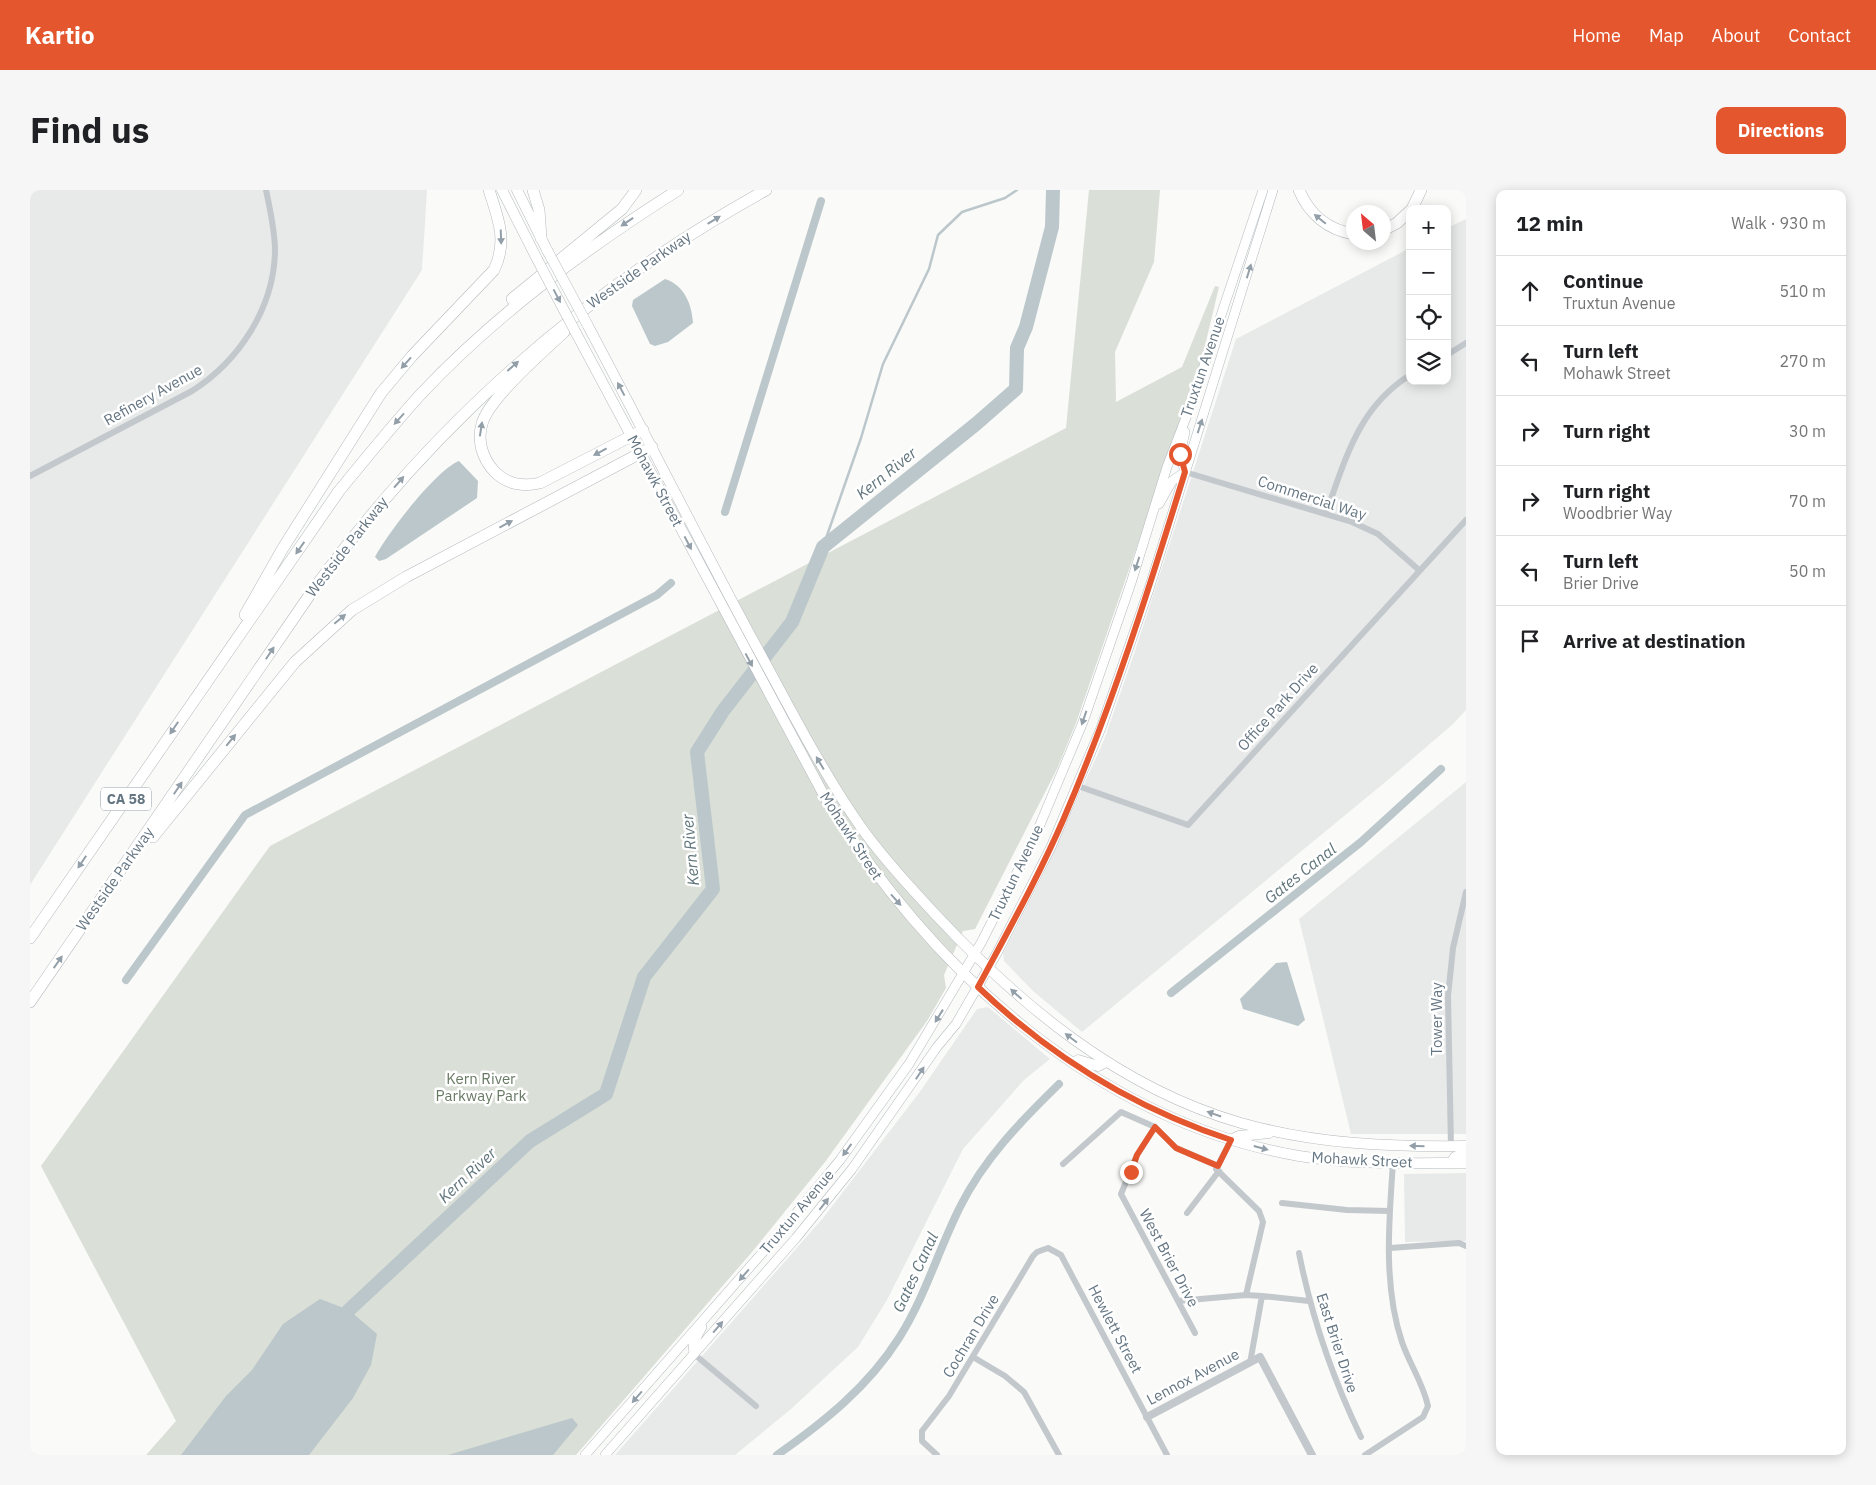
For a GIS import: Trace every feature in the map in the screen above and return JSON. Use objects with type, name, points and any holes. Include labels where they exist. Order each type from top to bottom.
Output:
[{"type":"highway","points":[[222,659],[283,548],[368,412],[401,368],[494,270],[499,257],[502,236],[488,190]]},
{"type":"highway","points":[[534,190],[540,210],[541,238]]},
{"type":"highway","points":[[222,659],[339,491],[450,360],[490,319],[622,209],[636,190]]},
{"type":"highway","name":"Westside Parkway","points":[[30,1002],[311,593],[394,487],[435,442],[504,374],[592,302],[658,255],[766,190]]},
{"type":"highway","points":[[1300,190],[1307,206],[1319,219],[1333,228],[1346,232]]},
{"type":"highway","points":[[1414,205],[1421,190]]},
{"type":"highway","points":[[421,394],[484,334],[543,284],[600,241],[676,192]]},
{"type":"highway","points":[[1391,226],[1406,215]]},
{"type":"highway","points":[[643,430],[545,481],[530,485],[509,481],[494,471],[484,455],[480,436],[482,424],[487,413],[520,374],[594,306],[658,255]]},
{"type":"highway","points":[[101,900],[286,673],[339,619],[365,600],[406,577],[652,447]]},
{"type":"highway","name":"CA 58","points":[[30,938],[222,659]]},
{"type":"main road","name":"Mohawk Street","points":[[502,190],[804,762],[856,848],[884,886],[964,974],[1035,1036],[1105,1083],[1150,1108],[1231,1140],[1271,1150],[1327,1160],[1393,1163],[1466,1163]]},
{"type":"main road","name":"Mohawk Street","points":[[516,190],[734,606],[812,750],[865,833],[898,873],[974,956],[1021,999],[1070,1037],[1106,1062],[1183,1102],[1239,1123],[1277,1133],[1352,1144],[1466,1146]]},
{"type":"main road","name":"Truxtun Avenue","points":[[585,1455],[784,1228],[840,1160],[908,1064],[974,956],[1034,839],[1080,730],[1152,518],[1167,467],[1192,402],[1263,190]]},
{"type":"main road","name":"Truxtun Avenue","points":[[605,1455],[796,1238],[852,1169],[937,1047],[956,1024],[1025,901],[1078,786],[1101,728],[1149,589],[1273,190]]},
{"type":"main road","points":[[1224,352],[1220,333],[1233,292],[1231,284]]},
{"type":"main road","points":[[1152,518],[1172,482],[1185,472],[1180,454],[1192,402]]},
{"type":"main road","points":[[1062,1055],[1098,1066],[1106,1062]]},
{"type":"main road","points":[[1231,1140],[1239,1136],[1277,1133]]},
{"type":"main road","points":[[1419,1163],[1446,1152],[1450,1147]]},
{"type":"main road","points":[[1451,1163],[1455,1157],[1466,1153]]},
{"type":"main road","points":[[694,1354],[693,1344],[708,1315]]},
{"type":"street","name":"Refinery Avenue","points":[[30,476],[192,391],[210,380],[226,365],[255,323],[266,301],[272,277],[274,235],[266,190]]},
{"type":"street","points":[[1451,352],[1466,343]]},
{"type":"street","points":[[1326,512],[1351,445],[1366,416],[1386,392],[1406,378]]},
{"type":"street","name":"Commercial Way","points":[[1185,472],[1326,512],[1378,534],[1419,570]]},
{"type":"street","name":"Office Park Drive","points":[[1078,786],[1188,825],[1466,520]]},
{"type":"street","name":"Tower Way","points":[[1450,1147],[1450,975],[1466,892]]},
{"type":"street","points":[[1063,1164],[1121,1112],[1155,1127],[1176,1148],[1218,1169],[1259,1211],[1263,1222],[1246,1295]]},
{"type":"street","name":"West Brier Drive","points":[[1155,1127],[1137,1155],[1121,1194],[1195,1333]]},
{"type":"street","points":[[1187,1213],[1218,1169],[1231,1140]]},
{"type":"street","points":[[1368,1454],[1423,1417],[1428,1406],[1402,1342],[1392,1291],[1390,1211],[1393,1163]]},
{"type":"street","points":[[1282,1203],[1347,1210],[1390,1211]]},
{"type":"street","points":[[1390,1248],[1459,1243],[1466,1246]]},
{"type":"street","name":"Cochran Drive","points":[[937,1455],[922,1441],[922,1431],[949,1396],[1033,1256],[1037,1252],[1048,1248]]},
{"type":"street","name":"Hewlett Street","points":[[1048,1248],[1061,1255],[1167,1455]]},
{"type":"street","name":"East Brier Drive","points":[[1300,1253],[1309,1301],[1342,1398],[1361,1438]]},
{"type":"street","points":[[1178,1301],[1246,1295],[1309,1301]]},
{"type":"street","points":[[1250,1363],[1262,1296]]},
{"type":"street","points":[[694,1354],[756,1406]]},
{"type":"street","points":[[973,1357],[1005,1376],[1024,1392],[1059,1455]]},
{"type":"street","name":"Lennox Avenue","points":[[1147,1417],[1260,1358],[1312,1455]]},
{"type":"shaded area","points":[[30,190],[427,190],[422,270],[30,885]]},
{"type":"shaded area","points":[[1466,219],[1466,710],[1453,724],[1389,779],[1082,1032],[1033,991],[1004,961],[1003,953],[1044,873],[1104,740],[1134,654],[1236,339],[1406,250],[1406,385],[1451,385],[1451,226]]},
{"type":"shaded area","points":[[665,279],[677,286],[686,296],[691,309],[693,323],[668,342],[655,346],[650,344],[632,306],[633,300]]},
{"type":"shaded area","points":[[459,461],[478,481],[477,498],[386,559],[379,561],[375,557],[381,547],[425,489],[449,467]]},
{"type":"shaded area","points":[[1466,782],[1466,1134],[1351,1134],[1299,919]]},
{"type":"shaded area","points":[[1287,962],[1305,1020],[1298,1026],[1243,1009],[1240,999],[1276,963]]},
{"type":"shaded area","points":[[988,1007],[1050,1059],[1024,1080],[963,1149],[887,1300],[858,1347],[791,1409],[735,1455],[615,1455],[823,1218],[919,1093],[977,1009]]},
{"type":"shaded area","points":[[1466,1173],[1466,1241],[1405,1242],[1404,1174]]},
{"type":"shaded area","points":[[320,1299],[349,1310],[377,1334],[371,1365],[353,1398],[309,1455],[181,1455],[226,1396],[252,1370],[283,1324]]},
{"type":"shaded area","points":[[572,1418],[578,1425],[553,1455],[448,1455]]},
{"type":"green space","name":"Kern River Parkway Park","points":[[1089,190],[1160,190],[1154,262],[1115,352],[1116,402],[1182,367],[1215,286],[1219,287],[1202,358],[1076,723],[1057,769],[975,929],[963,931],[944,975],[946,988],[927,1021],[825,1162],[752,1252],[576,1455],[146,1455],[176,1421],[41,1166],[270,846],[1066,428]]},
{"type":"waterway","points":[[823,547],[861,438],[883,364],[929,269],[938,235],[962,212],[1005,198],[1017,190]]},
{"type":"waterway","name":"Kern River","points":[[339,1325],[349,1310],[530,1141],[606,1094],[644,977],[713,889],[697,752],[723,711],[792,622],[823,547],[976,424],[1016,389],[1017,348],[1026,327],[1052,227],[1053,190]]},
{"type":"waterway","points":[[725,512],[821,201]]},
{"type":"waterway","points":[[126,980],[245,815],[657,595],[671,583]]},
{"type":"waterway","name":"Gates Canal","points":[[1171,993],[1361,842],[1441,769]]},
{"type":"waterway","name":"Gates Canal","points":[[777,1455],[812,1430],[844,1402],[887,1356],[908,1322],[960,1207],[980,1173],[1030,1112],[1059,1084]]},
{"type":"route","points":[[1131,1172],[1137,1155],[1155,1127],[1176,1148],[1218,1166],[1231,1140],[1176,1120],[1105,1083],[1042,1041],[978,987],[1025,901],[1051,847],[1101,728],[1149,589],[1185,472],[1180,454]]}]
